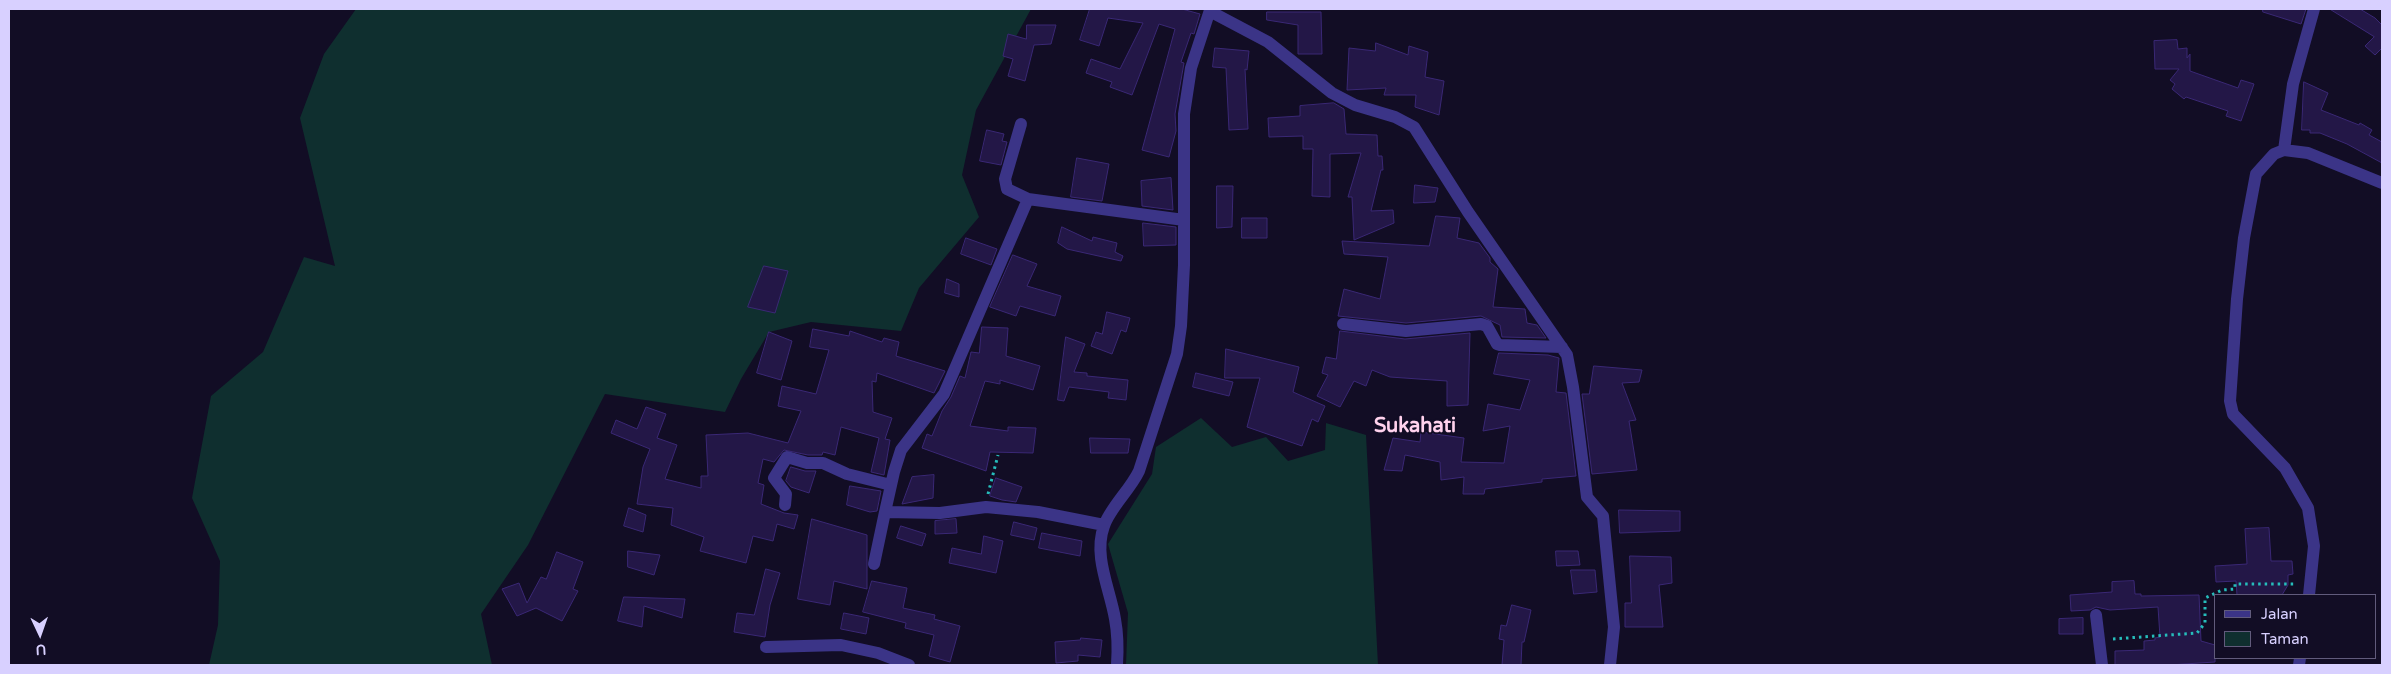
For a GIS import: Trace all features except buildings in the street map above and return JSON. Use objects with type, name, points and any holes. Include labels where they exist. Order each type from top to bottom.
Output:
[{"type":"street","points":[[1117,665],[1116,621],[1099,551],[1104,525],[1132,485],[1139,471],[1176,354],[1181,326],[1184,114],[1191,68],[1210,9],[1268,42],[1332,93],[1355,105],[1395,116],[1414,127],[1468,212],[1567,355],[1587,497],[1603,516],[1614,627],[1610,665]]},
{"type":"street","points":[[2284,150],[2293,84],[2314,9]]},
{"type":"street","points":[[1021,124],[1005,179],[1007,189],[1028,199],[1184,220]]},
{"type":"street","points":[[2309,594],[2314,546],[2308,508],[2285,468],[2233,414],[2230,401],[2237,299],[2244,238],[2254,178],[2274,154],[2284,150],[2308,153],[2382,183]]},
{"type":"street","points":[[874,564],[891,485],[901,450],[944,394],[1028,199]]},
{"type":"street","points":[[1343,324],[1406,331],[1481,324],[1487,326],[1497,344],[1500,345],[1562,347]]},
{"type":"street","points":[[785,505],[786,494],[774,478],[787,457],[808,463],[824,463],[847,474],[891,485]]},
{"type":"street","points":[[885,512],[940,513],[986,507],[1038,512],[1104,525]]},
{"type":"street","points":[[2096,615],[2102,665]]},
{"type":"street","points":[[766,647],[841,645],[878,653],[909,665]]},
{"type":"path","points":[[986,507],[989,485],[998,455]]},
{"type":"path","points":[[2099,639],[2197,633],[2205,623],[2205,598],[2211,594],[2235,589],[2235,584],[2287,585]]},
{"type":"green space","points":[[356,9],[1031,9],[976,110],[962,175],[979,217],[919,288],[901,331],[811,322],[769,332],[741,379],[725,412],[605,394],[528,545],[481,614],[492,665],[209,665],[218,625],[220,561],[192,498],[211,396],[263,352],[304,257],[335,266],[300,118],[324,54]]},
{"type":"green space","points":[[1201,418],[1232,447],[1266,437],[1288,461],[1325,450],[1326,423],[1366,435],[1378,665],[1126,665],[1128,613],[1108,544],[1152,474],[1156,447]]},
{"type":"district","name":"Sukahati","points":[[1415,427]]}]
